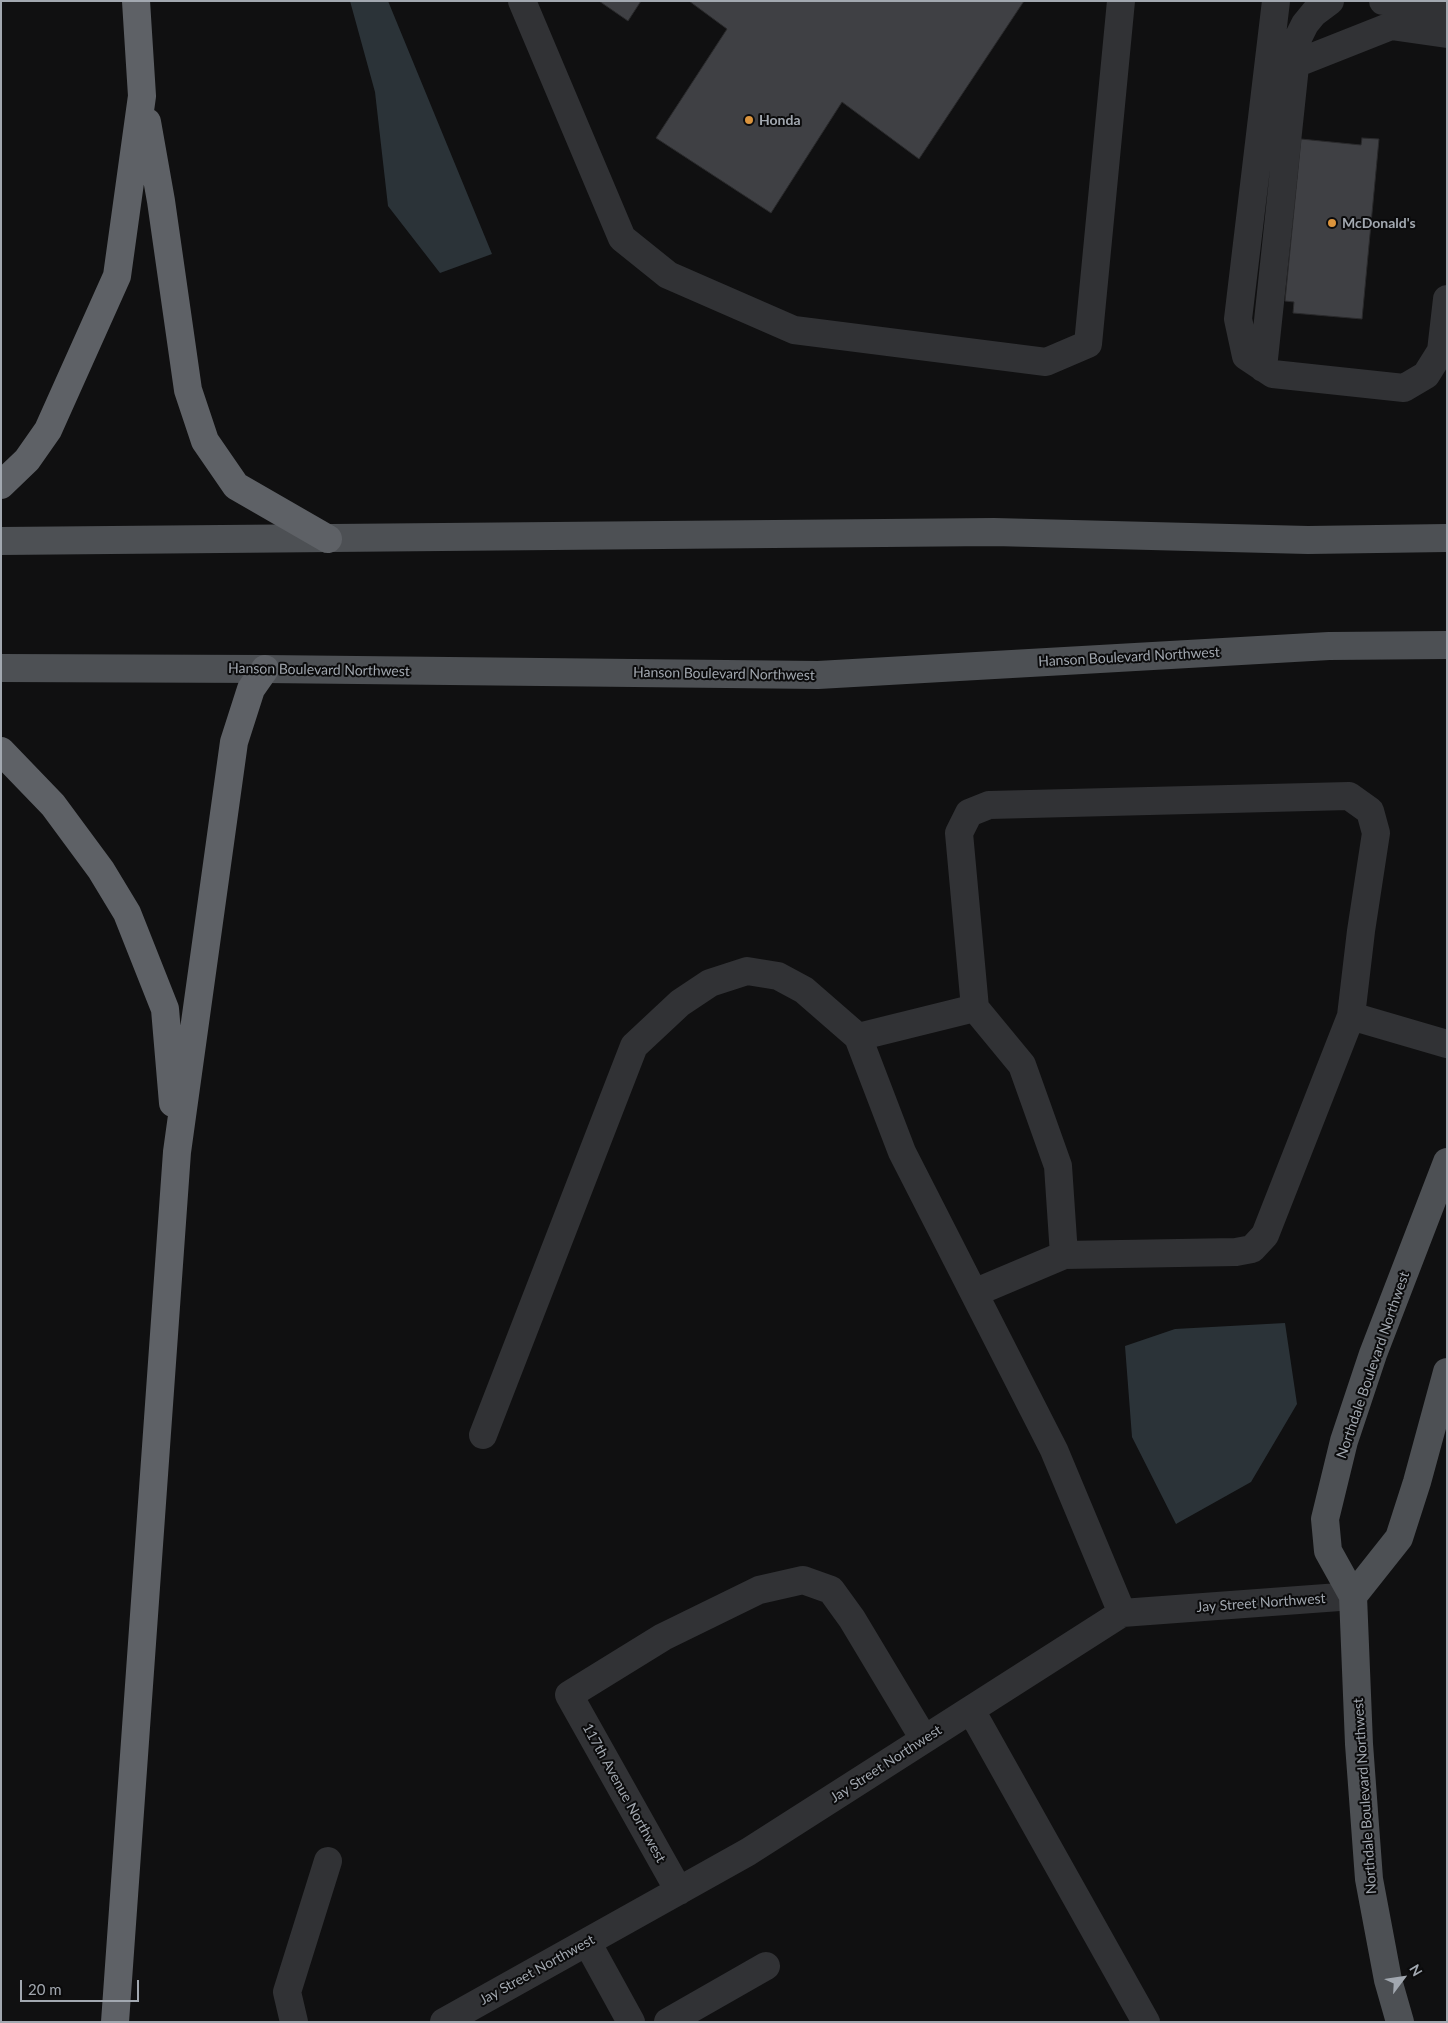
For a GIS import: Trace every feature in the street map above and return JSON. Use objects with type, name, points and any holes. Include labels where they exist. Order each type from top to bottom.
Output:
[{"type":"highway","points":[[136,1],[142,96],[162,201],[188,390],[205,441],[236,486],[328,539]]},
{"type":"highway","points":[[1,485],[26,460],[48,430],[118,276],[142,96]]},
{"type":"highway","points":[[115,2022],[177,1152],[234,742],[251,689],[266,669]]},
{"type":"highway","points":[[1,751],[53,805],[101,870],[127,913],[165,1009],[177,1152]]},
{"type":"main road","points":[[1,541],[984,532],[1308,540],[1447,538]]},
{"type":"main road","name":"Hanson Boulevard Northwest","points":[[1,668],[818,675],[1329,646],[1447,645]]},
{"type":"main road","name":"Northdale Boulevard Northwest","points":[[1400,2022],[1388,1980],[1369,1879],[1359,1744],[1353,1596],[1328,1551],[1325,1519],[1344,1441],[1370,1363],[1447,1162]]},
{"type":"main road","points":[[1353,1596],[1399,1538],[1417,1482],[1447,1372]]},
{"type":"street","points":[[522,1],[622,238],[668,274],[794,330],[1046,362],[1088,344],[1121,1]]},
{"type":"street","points":[[1276,1],[1238,319],[1246,356],[1273,374],[1404,388],[1426,375],[1441,351],[1447,299]]},
{"type":"street","points":[[1263,368],[1298,38],[1305,24],[1314,13],[1330,1]]},
{"type":"street","points":[[1383,1],[1447,10]]},
{"type":"street","points":[[1295,64],[1390,26],[1447,34]]},
{"type":"street","points":[[974,1293],[1064,1254],[1236,1252],[1252,1249],[1265,1235],[1352,1016],[1361,931],[1376,833],[1370,811],[1349,796],[989,804],[969,812],[959,833],[975,1008],[1022,1065],[1029,1084],[1058,1166],[1064,1254]]},
{"type":"street","points":[[483,1435],[634,1046],[680,1003],[710,983],[747,971],[778,976],[804,990],[858,1037],[902,1152],[1054,1450],[1122,1613]]},
{"type":"street","points":[[858,1037],[975,1008]]},
{"type":"street","points":[[1352,1016],[1447,1044]]},
{"type":"street","name":"117th Avenue Northwest","points":[[679,1891],[569,1695],[663,1637],[759,1590],[803,1580],[831,1590],[852,1619],[924,1740]]},
{"type":"street","name":"Jay Street Northwest","points":[[454,2019],[748,1852],[1122,1613],[1353,1596]]},
{"type":"street","points":[[971,1710],[1146,2022]]},
{"type":"street","points":[[294,2022],[287,1992],[328,1861]]},
{"type":"street","points":[[587,1942],[631,2022]]},
{"type":"street","points":[[668,2022],[766,1966]]},
{"type":"shaded area","points":[[350,1],[388,1],[492,254],[440,273],[388,206],[375,92]]},
{"type":"shaded area","points":[[1285,1323],[1297,1404],[1251,1482],[1176,1524],[1132,1437],[1125,1346],[1175,1329]]},
{"type":"building","points":[[599,1],[641,1],[628,21]]},
{"type":"building","name":"Honda","points":[[689,1],[1024,1],[919,159],[842,102],[771,213],[656,138],[727,29]]},
{"type":"building","name":"McDonald's","points":[[1362,138],[1379,139],[1362,319],[1293,313],[1294,302],[1285,301],[1301,139],[1361,145]]},
{"type":"place","name":"Honda","points":[[749,120]]},
{"type":"place","name":"McDonald's","points":[[1332,223]]}]
